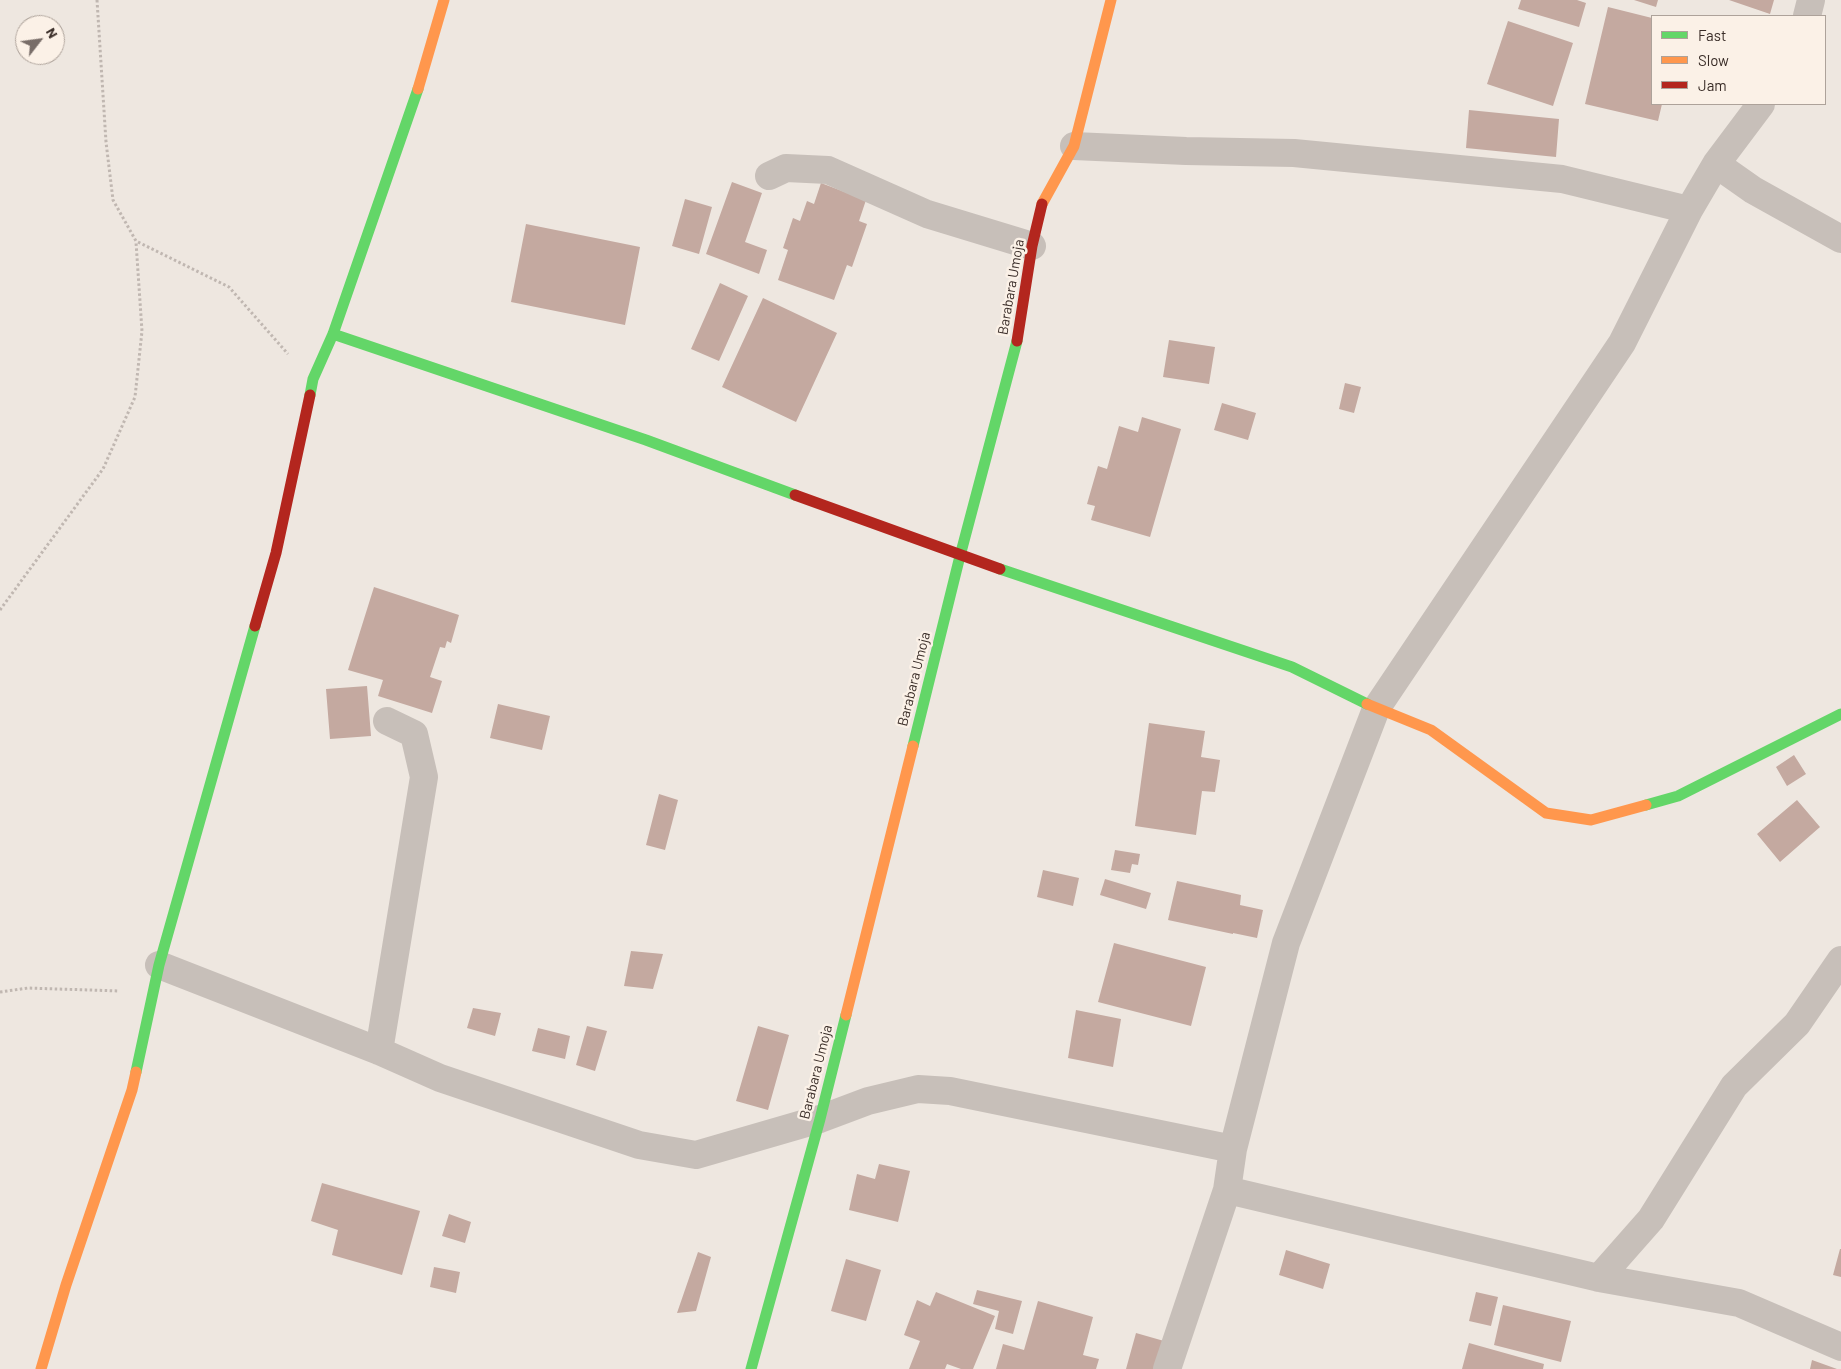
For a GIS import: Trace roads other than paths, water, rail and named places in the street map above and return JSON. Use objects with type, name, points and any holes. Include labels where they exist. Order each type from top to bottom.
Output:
[{"type":"street","points":[[42,1369],[66,1284],[132,1090],[159,965],[276,553],[313,379],[333,334],[418,90],[444,0]]},
{"type":"street","name":"Barabara Umoja","points":[[751,1369],[820,1119],[960,556],[1016,347],[1032,246],[1043,200],[1074,146],[1112,0]]},
{"type":"street","points":[[1807,15],[1811,0]]},
{"type":"street","points":[[1167,1369],[1227,1190],[1233,1149],[1286,943],[1376,709],[1622,343],[1689,210],[1716,164],[1760,105]]},
{"type":"street","points":[[1074,146],[1294,153],[1562,179],[1689,210]]},
{"type":"street","points":[[1716,164],[1753,190],[1841,239]]},
{"type":"street","points":[[769,176],[786,168],[828,170],[928,214],[1032,246]]},
{"type":"street","points":[[333,334],[646,440],[960,556],[1292,667],[1376,709],[1431,730],[1546,813],[1591,820],[1678,796],[1841,714]]},
{"type":"street","points":[[379,1051],[424,777],[414,734],[388,721]]},
{"type":"street","points":[[1599,1278],[1652,1219],[1734,1086],[1797,1024],[1841,960]]},
{"type":"street","points":[[159,965],[379,1051],[440,1078],[639,1145],[696,1155],[820,1119],[868,1101],[918,1088],[950,1091],[1233,1149]]},
{"type":"street","points":[[1227,1190],[1599,1278],[1739,1303],[1841,1347]]}]
